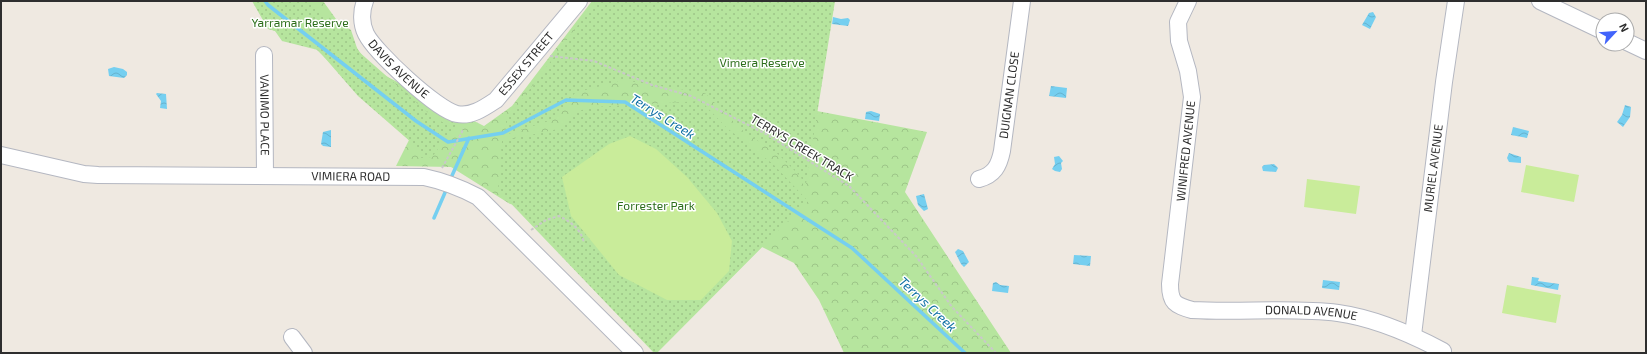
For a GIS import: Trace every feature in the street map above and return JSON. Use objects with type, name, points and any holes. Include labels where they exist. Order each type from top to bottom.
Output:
[{"type":"street","name":"DAVIS AVENUE","points":[[365,1],[362,18],[365,33],[374,48],[423,93],[455,114],[465,115]]},
{"type":"street","name":"ESSEX STREET","points":[[465,115],[481,110],[496,100],[579,1]]},
{"type":"street","name":"DUIGNAN CLOSE","points":[[979,180],[987,178],[993,173],[999,164],[1002,152],[1022,1]]},
{"type":"street","name":"WINIFRED AVENUE","points":[[1175,303],[1171,299],[1170,284],[1192,97],[1188,71],[1179,41],[1178,22],[1188,1]]},
{"type":"street","name":"MURIEL AVENUE","points":[[1413,335],[1444,82],[1456,1]]},
{"type":"street","points":[[1540,1],[1595,27]]},
{"type":"street","points":[[1635,46],[1646,51]]},
{"type":"street","name":"VANIMO PLACE","points":[[264,55],[265,176]]},
{"type":"street","name":"VIMIERA ROAD","points":[[1,155],[84,174],[424,177],[458,187],[478,197],[629,350]]},
{"type":"street","name":"DONALD AVENUE","points":[[1175,303],[1192,310],[1315,311],[1339,313],[1365,319],[1413,335],[1443,351]]},
{"type":"street","points":[[292,337],[304,353]]},
{"type":"path","name":"TERRYS CREEK TRACK","points":[[539,50],[552,57],[594,61],[652,85],[691,96],[766,134],[849,186],[916,256],[952,307],[996,353]]},
{"type":"path","points":[[435,180],[462,132]]},
{"type":"path","points":[[519,237],[546,220],[559,216],[571,222],[582,235],[584,243]]},
{"type":"green space","name":"Yarramar Reserve","points":[[252,1],[310,1],[319,12],[351,30],[358,51],[433,117],[446,124],[456,125],[432,157],[420,158],[420,150],[358,96],[318,50],[282,41],[275,31],[268,29]]},
{"type":"green space","points":[[256,1],[323,1],[372,69],[484,126],[512,106],[592,1],[832,1],[817,111],[927,132],[905,192],[1011,353],[844,353],[819,300],[794,263],[762,247],[737,230],[562,212],[510,204],[451,167],[396,166],[409,140],[316,49],[266,27]]},
{"type":"green space","name":"Vimera Reserve","points":[[596,1],[835,1],[805,190],[801,177],[779,155],[742,130],[705,93],[622,80],[575,93],[552,120],[508,134],[506,121]]},
{"type":"green space","name":"Forrester Park","points":[[701,101],[727,128],[773,164],[808,201],[657,353],[654,353],[498,190],[502,141],[558,129],[578,111],[594,107]]},
{"type":"green space","points":[[630,136],[656,149],[687,177],[717,213],[732,241],[729,271],[701,300],[667,300],[619,275],[571,216],[562,177],[609,144]]},
{"type":"green space","points":[[1526,165],[1579,175],[1574,202],[1521,192]]},
{"type":"green space","points":[[1307,179],[1360,186],[1356,214],[1304,207]]},
{"type":"green space","points":[[1507,285],[1561,295],[1556,323],[1502,313]]},
{"type":"water","points":[[1373,12],[1376,17],[1370,29],[1362,25],[1369,13]]},
{"type":"water","points":[[833,17],[841,19],[848,18],[850,20],[848,26],[832,24]]},
{"type":"water","points":[[114,67],[123,69],[127,72],[127,75],[124,78],[109,76],[108,69]]},
{"type":"water","points":[[1051,86],[1067,88],[1066,98],[1049,96]]},
{"type":"water","points":[[156,94],[166,94],[167,109],[160,108],[161,101]]},
{"type":"water","points":[[1625,105],[1631,107],[1630,117],[1623,127],[1617,122],[1622,115]]},
{"type":"water","points":[[871,111],[880,114],[879,121],[865,119],[866,112]]},
{"type":"water","points":[[1513,127],[1529,131],[1527,138],[1511,135]]},
{"type":"water","points":[[331,130],[331,147],[323,146],[321,144],[323,132]]},
{"type":"water","points":[[1509,153],[1521,157],[1521,163],[1509,162],[1507,158]]},
{"type":"water","points":[[1059,156],[1063,161],[1061,163],[1062,169],[1060,172],[1052,169],[1055,164],[1054,157]]},
{"type":"water","points":[[1274,164],[1278,168],[1276,172],[1263,171],[1262,167],[1264,165]]},
{"type":"water","points":[[924,194],[928,209],[924,211],[918,205],[916,196]]},
{"type":"water","points":[[958,249],[963,251],[969,262],[964,267],[955,252]]},
{"type":"water","points":[[1074,255],[1091,256],[1090,266],[1073,264]]},
{"type":"water","points":[[1532,277],[1539,278],[1538,281],[1559,284],[1558,290],[1531,285]]},
{"type":"water","points":[[1323,280],[1340,282],[1339,290],[1322,288]]},
{"type":"water","points":[[996,282],[1000,285],[1009,286],[1008,293],[992,291],[993,283]]},
{"type":"waterway","name":"Terrys Creek","points":[[265,1],[268,5],[416,121],[448,142],[503,133],[566,100],[625,102],[852,248],[965,353]]},
{"type":"waterway","points":[[450,180],[469,138]]},
{"type":"waterway","points":[[434,218],[447,188]]}]
